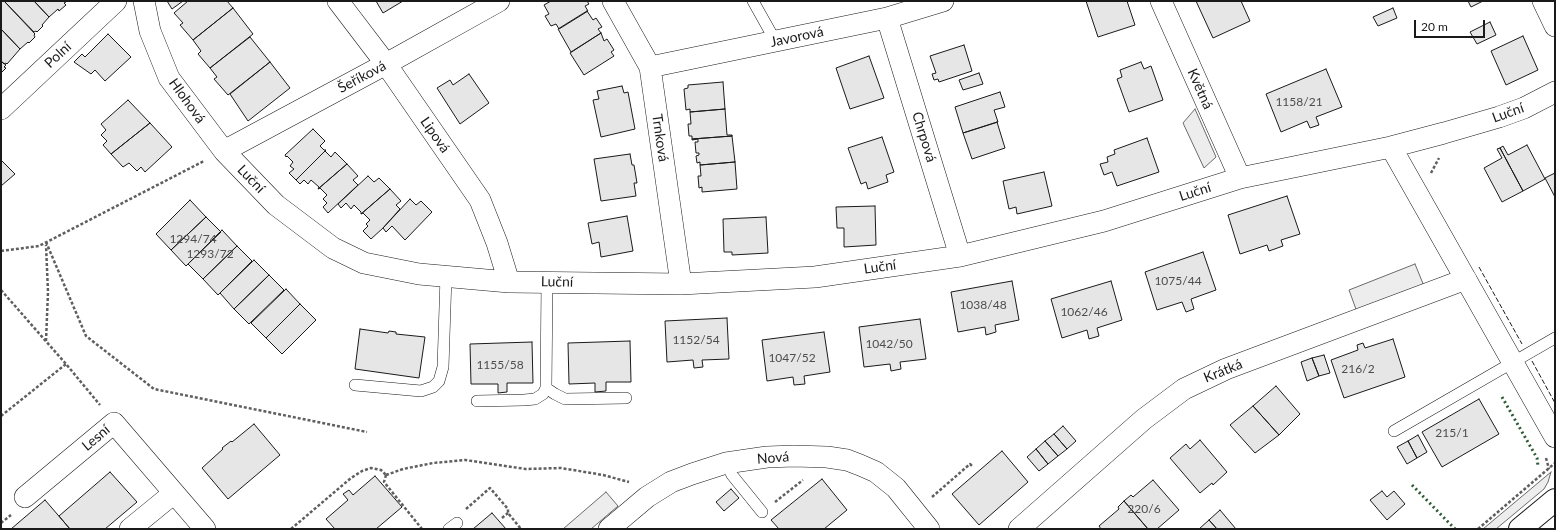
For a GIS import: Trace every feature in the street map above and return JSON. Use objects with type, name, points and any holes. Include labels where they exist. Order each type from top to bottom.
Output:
[{"type":"main road","points":[[1520,529],[1555,500]]},
{"type":"street","name":"Polní","points":[[1,109],[116,1]]},
{"type":"street","name":"Hlohová","points":[[144,1],[150,31],[169,78],[224,151]]},
{"type":"street","name":"Lipová","points":[[338,1],[386,64],[480,200],[497,243],[509,282]]},
{"type":"street","name":"Šeříková","points":[[224,151],[499,1]]},
{"type":"street","name":"Trnková","points":[[613,1],[650,68],[681,284]]},
{"type":"street","name":"Javorová","points":[[650,68],[887,18],[942,1]]},
{"type":"street","name":"Květná","points":[[1161,1],[1240,178]]},
{"type":"street","points":[[1543,1],[1555,26]]},
{"type":"street","name":"Chrpová","points":[[887,18],[960,256]]},
{"type":"street","name":"Luční","points":[[224,151],[276,205],[333,248],[364,263],[419,274],[509,282],[681,284],[815,277],[960,256],[1104,221],[1240,178],[1391,146],[1500,117],[1524,108],[1555,92]]},
{"type":"street","points":[[1391,146],[1555,437]]},
{"type":"street","name":"Krátká","points":[[1020,529],[1138,424],[1184,389],[1226,369],[1466,279]]},
{"type":"street","name":"Lesní","points":[[25,497],[114,423],[205,529]]},
{"type":"street","name":"Nová","points":[[608,529],[646,497],[671,482],[726,463],[767,457],[794,456],[827,457],[847,460],[876,472],[896,488],[929,529]]},
{"type":"street","points":[[130,529],[174,493]]},
{"type":"lane","points":[[753,1],[776,42]]},
{"type":"lane","points":[[355,385],[421,391],[433,387],[439,381],[443,367],[446,276]]},
{"type":"lane","points":[[477,400],[535,399],[542,394],[546,388],[547,282]]},
{"type":"lane","points":[[1394,431],[1555,338]]},
{"type":"lane","points":[[546,388],[565,399],[626,398]]},
{"type":"lane","points":[[726,463],[732,475],[762,512]]},
{"type":"path","points":[[1,251],[39,246],[224,151]]},
{"type":"path","points":[[1431,176],[1432,171],[1441,156]]},
{"type":"path","points":[[46,242],[48,292],[46,341]]},
{"type":"path","points":[[46,242],[86,336],[154,390],[367,432]]},
{"type":"path","points":[[1,290],[66,364],[114,423]]},
{"type":"path","points":[[1,416],[66,364]]},
{"type":"path","points":[[386,475],[403,469],[433,463],[465,460],[526,469],[560,468],[604,475],[634,483]]},
{"type":"path","points":[[1478,529],[1555,462]]},
{"type":"path","points":[[928,500],[970,464],[973,467]]},
{"type":"path","points":[[291,529],[351,478],[362,471],[371,468],[381,470],[386,475]]},
{"type":"path","points":[[386,475],[384,482],[422,529]]},
{"type":"path","points":[[762,512],[804,479]]},
{"type":"path","points":[[453,526],[456,517],[490,488],[508,509],[508,513],[521,529]]},
{"type":"path","points":[[502,518],[508,513]]},
{"type":"shaded area","points":[[1195,109],[1216,157],[1204,168],[1183,123]]},
{"type":"shaded area","points":[[1415,264],[1424,286],[1357,312],[1349,290]]},
{"type":"shaded area","points":[[1551,472],[1544,489],[1496,529],[1483,529]]},
{"type":"shaded area","points":[[606,492],[618,506],[591,529],[563,529]]},
{"type":"building","points":[[1,1],[4,1],[35,34],[35,37],[29,43],[28,42],[20,49],[1,29]]},
{"type":"building","points":[[4,1],[34,1],[49,17],[37,32],[34,32]]},
{"type":"building","points":[[34,1],[65,1],[66,2],[64,3],[66,5],[59,11],[58,9],[49,17]]},
{"type":"building","points":[[167,1],[183,1],[172,9]]},
{"type":"building","points":[[188,1],[227,1],[233,8],[193,40],[180,25],[183,23],[174,13]]},
{"type":"building","points":[[376,1],[403,1],[383,13]]},
{"type":"building","points":[[551,1],[587,1],[589,4],[585,6],[588,11],[559,29],[556,24],[551,26],[545,16],[549,14],[544,5]]},
{"type":"building","points":[[1086,1],[1127,1],[1135,25],[1098,37]]},
{"type":"building","points":[[1196,1],[1241,1],[1250,21],[1213,38]]},
{"type":"building","points":[[1468,1],[1483,1],[1471,7]]},
{"type":"building","points":[[233,8],[253,34],[210,68],[198,54],[201,51],[193,40]]},
{"type":"building","points":[[1393,8],[1397,18],[1378,26],[1373,17]]},
{"type":"building","points":[[587,11],[593,20],[596,18],[602,27],[598,29],[601,33],[571,52],[558,29]]},
{"type":"building","points":[[1490,22],[1496,35],[1477,44],[1470,32]]},
{"type":"building","points":[[1,29],[20,49],[7,64],[4,64],[1,61]]},
{"type":"building","points":[[601,33],[604,41],[607,39],[614,50],[611,52],[614,56],[584,75],[570,53]]},
{"type":"building","points":[[108,34],[131,57],[105,81],[95,70],[91,74],[74,62],[82,54],[85,57]]},
{"type":"building","points":[[1523,36],[1538,70],[1506,85],[1491,51]]},
{"type":"building","points":[[250,37],[270,62],[228,95],[214,79],[217,77],[210,68]]},
{"type":"building","points":[[964,45],[972,71],[939,82],[938,79],[934,80],[932,74],[936,73],[930,56]]},
{"type":"building","points":[[869,56],[884,98],[850,109],[836,68]]},
{"type":"building","points":[[1,61],[6,65],[4,67],[6,68],[1,73]]},
{"type":"building","points":[[270,62],[290,88],[248,121],[230,94]]},
{"type":"building","points":[[1141,62],[1144,69],[1151,66],[1163,100],[1129,112],[1117,79],[1122,77],[1120,70]]},
{"type":"building","points":[[1326,69],[1342,107],[1316,117],[1319,125],[1310,128],[1307,121],[1281,132],[1266,94]]},
{"type":"building","points":[[979,73],[983,84],[963,90],[959,80]]},
{"type":"building","points":[[469,74],[489,103],[460,124],[437,88],[450,80],[453,85]]},
{"type":"building","points":[[723,82],[725,109],[690,112],[690,109],[686,110],[684,89],[688,88],[688,85]]},
{"type":"building","points":[[622,86],[624,93],[628,92],[635,129],[601,137],[593,100],[599,99],[597,91]]},
{"type":"building","points":[[1000,92],[1005,107],[994,110],[998,122],[963,133],[955,107]]},
{"type":"building","points":[[128,100],[150,123],[111,154],[103,145],[107,141],[101,135],[106,130],[101,124]]},
{"type":"building","points":[[725,109],[727,135],[732,136],[692,139],[692,136],[689,136],[688,124],[691,124],[690,112]]},
{"type":"building","points":[[997,122],[1005,148],[972,159],[963,133]]},
{"type":"building","points":[[150,123],[172,147],[145,172],[141,167],[137,171],[129,163],[123,167],[111,154]]},
{"type":"building","points":[[313,129],[325,141],[320,146],[326,150],[296,180],[289,173],[294,169],[290,166],[293,162],[285,155]]},
{"type":"building","points":[[732,136],[735,162],[700,165],[700,162],[697,163],[696,156],[699,155],[699,153],[696,153],[695,142],[698,142],[698,139],[692,139]]},
{"type":"building","points":[[882,137],[894,172],[886,175],[888,182],[868,189],[866,182],[861,184],[848,148]]},
{"type":"building","points":[[1147,138],[1159,172],[1117,186],[1112,172],[1104,175],[1100,164],[1108,162],[1107,157],[1115,154],[1114,150]]},
{"type":"building","points":[[1527,145],[1545,179],[1523,191],[1500,148],[1503,146],[1508,155]]},
{"type":"building","points":[[1500,148],[1523,191],[1502,202],[1484,168],[1502,158],[1497,149]]},
{"type":"building","points":[[325,151],[331,157],[335,152],[347,164],[318,189],[319,187],[311,180],[308,184],[304,180],[300,184],[296,180]]},
{"type":"building","points":[[630,154],[632,165],[634,165],[637,183],[634,183],[636,196],[601,201],[594,159]]},
{"type":"building","points":[[1,160],[15,174],[1,186]]},
{"type":"building","points":[[735,162],[737,189],[702,192],[702,187],[699,188],[698,176],[701,176],[700,165]]},
{"type":"building","points":[[347,164],[358,176],[353,180],[358,185],[328,213],[323,207],[327,203],[323,199],[327,195],[320,188],[318,189]]},
{"type":"building","points":[[1044,172],[1052,206],[1017,214],[1016,207],[1009,209],[1003,181]]},
{"type":"building","points":[[1555,173],[1555,197],[1545,178]]},
{"type":"building","points":[[368,176],[374,182],[379,178],[390,189],[361,214],[361,212],[354,205],[351,209],[346,203],[341,208],[338,204]]},
{"type":"building","points":[[390,189],[401,201],[396,205],[400,209],[371,239],[363,231],[368,226],[366,224],[370,220],[363,213],[361,214]]},
{"type":"building","points":[[1287,196],[1300,234],[1281,240],[1283,246],[1269,251],[1267,245],[1240,254],[1228,215]]},
{"type":"building","points":[[410,199],[416,205],[421,201],[432,212],[405,240],[392,226],[386,232],[383,228]]},
{"type":"building","points":[[190,200],[206,217],[171,250],[156,234]]},
{"type":"building","points":[[875,206],[876,245],[844,247],[844,228],[837,228],[836,207]]},
{"type":"building","points":[[627,216],[633,251],[601,257],[599,242],[592,244],[588,223]]},
{"type":"building","points":[[206,217],[221,232],[186,266],[171,250]]},
{"type":"building","points":[[766,217],[768,253],[732,255],[732,252],[724,252],[723,219]]},
{"type":"building","points":[[222,230],[237,246],[203,279],[188,264]]},
{"type":"building","points":[[237,246],[252,261],[218,295],[203,279]]},
{"type":"building","points":[[1203,252],[1216,290],[1191,299],[1194,309],[1186,312],[1182,302],[1157,310],[1145,272]]},
{"type":"building","points":[[254,260],[269,275],[234,309],[220,293]]},
{"type":"building","points":[[269,275],[284,290],[249,324],[234,309]]},
{"type":"building","points":[[1012,281],[1019,320],[995,325],[996,332],[986,335],[985,327],[958,332],[951,292]]},
{"type":"building","points":[[1111,281],[1122,320],[1097,328],[1099,336],[1089,339],[1087,330],[1062,338],[1051,299]]},
{"type":"building","points":[[286,289],[300,304],[266,338],[251,323]]},
{"type":"building","points":[[300,304],[316,320],[282,354],[266,338]]},
{"type":"building","points":[[727,318],[729,359],[702,360],[703,367],[694,368],[693,360],[667,362],[665,321]]},
{"type":"building","points":[[920,319],[926,359],[900,362],[901,369],[891,371],[890,364],[864,367],[859,327]]},
{"type":"building","points":[[360,329],[388,333],[389,331],[396,332],[396,334],[425,337],[419,378],[355,369]]},
{"type":"building","points":[[824,332],[830,372],[804,376],[805,384],[794,385],[793,377],[767,381],[762,340]]},
{"type":"building","points":[[1393,339],[1405,377],[1344,398],[1331,360],[1358,350],[1357,345],[1363,343],[1365,348]]},
{"type":"building","points":[[630,341],[631,382],[606,382],[606,391],[595,392],[595,383],[569,384],[568,343]]},
{"type":"building","points":[[532,342],[533,383],[507,383],[507,392],[498,393],[498,384],[471,384],[470,344]]},
{"type":"building","points":[[1324,355],[1330,373],[1319,376],[1312,358]]},
{"type":"building","points":[[1312,358],[1319,376],[1307,381],[1301,362]]},
{"type":"building","points":[[1276,386],[1300,414],[1279,435],[1253,406]]},
{"type":"building","points":[[1479,399],[1499,434],[1442,467],[1422,432]]},
{"type":"building","points":[[1253,406],[1279,435],[1255,453],[1230,425]]},
{"type":"building","points":[[254,424],[280,455],[228,499],[202,468],[223,449],[222,448]]},
{"type":"building","points":[[1063,426],[1076,441],[1067,449],[1054,434]]},
{"type":"building","points":[[1054,434],[1067,449],[1058,456],[1045,441]]},
{"type":"building","points":[[1418,435],[1427,452],[1417,458],[1408,441]]},
{"type":"building","points":[[1200,440],[1227,472],[1213,485],[1212,483],[1200,493],[1170,458],[1186,444],[1190,449]]},
{"type":"building","points":[[1045,441],[1058,456],[1048,464],[1036,449]]},
{"type":"building","points":[[1408,441],[1417,458],[1407,464],[1397,447]]},
{"type":"building","points":[[1036,449],[1048,464],[1039,471],[1027,457]]},
{"type":"building","points":[[1002,451],[1028,482],[979,525],[952,494]]},
{"type":"building","points":[[110,472],[137,502],[105,529],[70,529],[59,516]]},
{"type":"building","points":[[375,476],[402,507],[376,529],[335,529],[326,519],[348,500],[343,494],[349,490],[353,495]]},
{"type":"building","points":[[822,479],[847,510],[824,529],[779,529],[771,520]]},
{"type":"building","points":[[1153,480],[1179,510],[1157,529],[1148,529],[1124,501],[1131,495],[1133,497]]},
{"type":"building","points":[[731,489],[739,498],[724,511],[716,502]]},
{"type":"building","points":[[1382,491],[1387,497],[1394,491],[1405,504],[1387,520],[1370,500]]},
{"type":"building","points":[[45,500],[70,529],[11,529]]},
{"type":"building","points":[[1124,501],[1148,529],[1101,529],[1099,526],[1119,509],[1118,507]]},
{"type":"building","points":[[1220,510],[1236,529],[1217,529],[1209,520]]},
{"type":"building","points":[[492,513],[506,529],[473,529]]},
{"type":"building","points":[[1209,520],[1217,529],[1199,529]]},
{"type":"hedge","points":[[1502,397],[1537,458],[1538,466]]},
{"type":"hedge","points":[[1412,485],[1455,529]]},
{"type":"fence","points":[[1479,267],[1522,344]]},
{"type":"fence","points":[[1532,361],[1555,403]]}]
